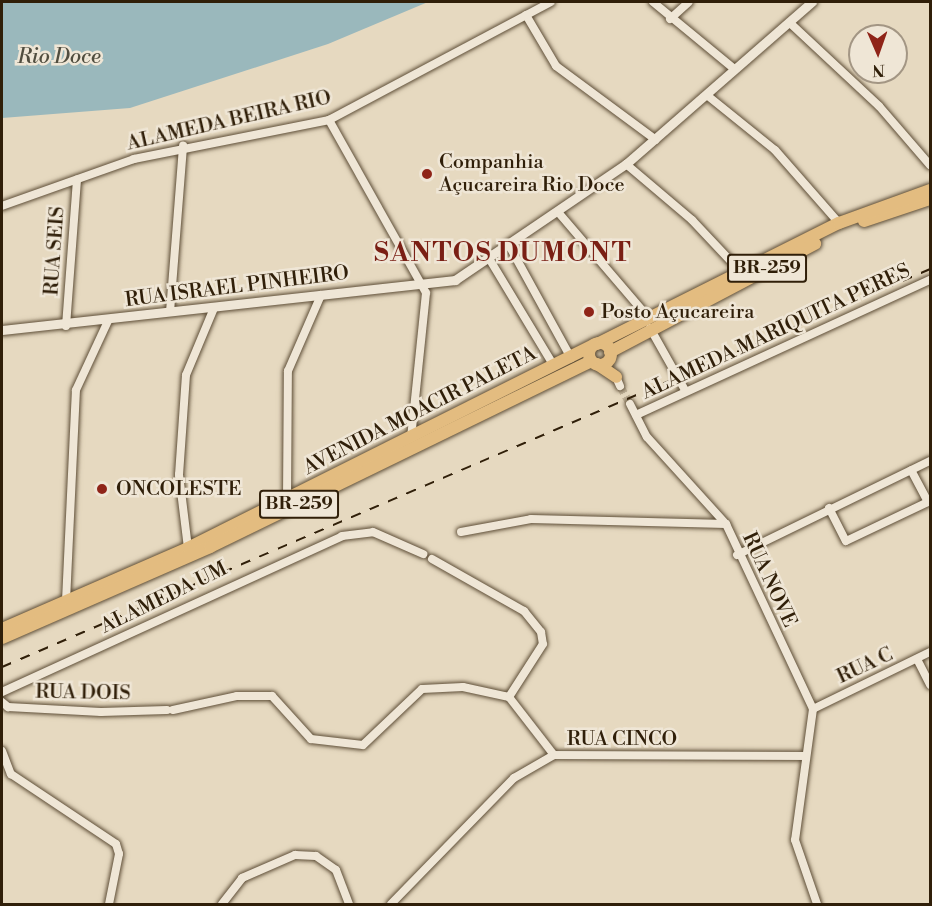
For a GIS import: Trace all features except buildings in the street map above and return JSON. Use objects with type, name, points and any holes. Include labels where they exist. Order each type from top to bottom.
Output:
[{"type":"main road","name":"AVENIDA MOACIR PALETA","points":[[2,638],[210,547],[594,363],[610,354],[650,323],[740,272],[839,223],[930,190]]},
{"type":"main road","name":"AVENIDA MOACIR PALETA","points":[[2,629],[188,548],[595,345],[650,323],[868,219],[930,199]]},
{"type":"main road","points":[[595,345],[610,354],[618,382],[594,363],[595,345]]},
{"type":"street","name":"ALAMEDA BEIRA RIO","points":[[2,206],[77,179],[183,146],[329,120],[551,2]]},
{"type":"street","points":[[653,2],[670,19],[733,68]]},
{"type":"street","points":[[670,19],[689,2]]},
{"type":"street","name":"RUA ISRAEL PINHEIRO","points":[[3,331],[66,326],[455,280],[510,247],[626,164],[708,96],[733,68],[790,23],[812,2]]},
{"type":"street","points":[[526,15],[556,66],[656,140]]},
{"type":"street","points":[[790,23],[879,106],[930,165]]},
{"type":"street","points":[[708,96],[775,150],[839,223]]},
{"type":"street","points":[[329,120],[421,285],[426,299],[411,437]]},
{"type":"street","points":[[170,312],[183,146]]},
{"type":"street","points":[[626,164],[692,219],[740,272]]},
{"type":"street","name":"RUA SEIS","points":[[66,326],[77,179]]},
{"type":"street","points":[[558,212],[650,323],[686,390]]},
{"type":"street","points":[[510,247],[571,358]]},
{"type":"street","points":[[490,260],[554,366]]},
{"type":"street","name":"ALAMEDA MARIQUITA PERES","points":[[636,415],[686,390],[930,280]]},
{"type":"street","points":[[287,500],[288,370],[321,295]]},
{"type":"street","points":[[188,548],[179,475],[186,375],[214,308]]},
{"type":"street","points":[[66,601],[76,390],[108,321]]},
{"type":"street","points":[[630,404],[647,438],[726,524]]},
{"type":"street","points":[[736,555],[930,460]]},
{"type":"street","points":[[830,508],[846,541],[928,502],[911,470]]},
{"type":"street","name":"RUA NOVE","points":[[461,532],[531,519],[726,524],[736,555],[813,709]]},
{"type":"street","name":"ALAMEDA UM","points":[[2,692],[342,536],[373,532],[423,554]]},
{"type":"street","points":[[432,559],[524,611],[541,632],[543,644],[509,697],[554,755]]},
{"type":"street","name":"RUA C","points":[[813,709],[930,652]]},
{"type":"street","points":[[917,659],[930,685]]},
{"type":"street","name":"RUA DOIS","points":[[2,702],[8,707],[101,712],[170,710],[237,696],[272,696],[311,739],[346,746],[375,739],[422,689],[440,685],[509,697]]},
{"type":"street","points":[[813,709],[804,756],[795,840],[817,904]]},
{"type":"street","points":[[2,751],[11,774],[116,844],[119,854],[109,904]]},
{"type":"street","name":"RUA CINCO","points":[[391,904],[514,778],[554,755],[804,756]]},
{"type":"street","points":[[222,904],[242,878],[295,855],[316,856],[336,870],[349,904]]},
{"type":"water","name":"Rio Doce","points":[[2,2],[428,2],[328,44],[130,108],[2,118]]},
{"type":"tunnel","points":[[620,386],[630,404]]},
{"type":"railway","points":[[2,667],[930,269]]},
{"type":"place","name":"Companhia Açucareira Rio Doce","points":[[427,174]]},
{"type":"place","name":"Posto Açucareira","points":[[589,312]]},
{"type":"place","name":"ONCOLESTE","points":[[102,489]]},
{"type":"district","name":"SANTOS DUMONT","points":[[503,254]]}]
